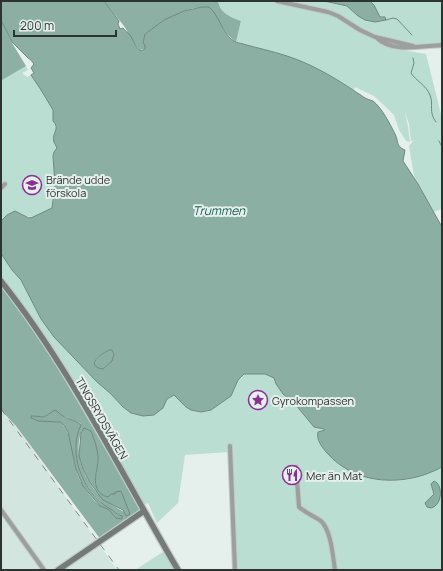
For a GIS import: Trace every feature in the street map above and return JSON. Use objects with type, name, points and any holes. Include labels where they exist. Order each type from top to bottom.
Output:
[{"type":"street","points":[[277,1],[338,16],[360,30],[375,37],[413,46],[442,45]]},
{"type":"street","points":[[291,1],[298,6]]},
{"type":"street","points":[[1,188],[5,184]]},
{"type":"street","name":"TINGSRYDSVÄGEN","points":[[1,281],[32,321],[60,363],[178,570]]},
{"type":"street","points":[[230,446],[235,570]]},
{"type":"street","points":[[296,467],[300,506],[303,510],[321,521],[326,528],[335,570]]},
{"type":"street","points":[[1,510],[44,570]]},
{"type":"street","points":[[58,570],[144,511]]},
{"type":"shaded area","points":[[104,1],[218,1],[223,12],[241,21],[236,42],[227,34],[209,7],[194,8],[164,20],[145,34],[143,43],[145,45],[145,49],[140,50],[133,42],[124,26]]},
{"type":"shaded area","points":[[218,1],[442,1],[442,43],[414,45],[402,50],[426,54],[442,118],[442,209],[433,212],[414,176],[409,146],[414,140],[411,141],[409,124],[405,112],[410,142],[406,141],[399,130],[394,115],[374,96],[355,87],[354,90],[311,66],[236,42],[241,21],[223,12]]},
{"type":"shaded area","points":[[1,20],[12,43],[28,70],[22,73],[27,77],[31,75],[53,110],[53,121],[57,127],[55,131],[57,148],[53,156],[55,185],[52,208],[33,217],[21,213],[3,218],[1,221],[1,83],[12,64]]},
{"type":"shaded area","points":[[1,20],[12,43],[26,66],[2,80],[1,83]]},
{"type":"shaded area","points":[[1,252],[12,270],[21,280],[41,319],[97,382],[123,407],[163,408],[167,399],[174,395],[191,410],[201,412],[211,410],[231,396],[238,380],[244,374],[265,374],[274,378],[283,394],[295,404],[314,427],[325,430],[318,432],[317,437],[322,447],[385,481],[406,480],[429,474],[442,467],[442,570],[235,570],[229,452],[185,455],[178,503],[157,523],[148,503],[140,507],[40,338],[4,289],[1,289]]},
{"type":"shaded area","points":[[1,289],[4,289],[40,338],[140,507],[138,514],[101,540],[16,426],[1,410]],"holes":[[[50,413],[61,415],[80,423],[81,425],[77,437],[76,449],[80,472],[92,493],[110,509],[121,516],[99,505],[82,484],[65,427],[60,422],[33,420],[37,416],[44,417]],[[82,430],[92,434],[97,449],[98,459],[96,486],[98,491],[108,497],[121,491],[129,515],[100,496],[88,480],[79,455],[79,438]]]},
{"type":"shaded area","points":[[112,350],[114,354],[112,361],[103,369],[98,368],[94,364],[97,359],[105,352]]},
{"type":"shaded area","points":[[1,410],[16,426],[117,570],[1,570]]},
{"type":"shaded area","points":[[166,550],[178,570],[135,570]]},
{"type":"water","name":"Trummen","points":[[1,1],[104,1],[119,21],[118,24],[120,29],[123,28],[130,35],[135,45],[141,51],[145,49],[145,45],[143,43],[145,34],[164,20],[184,11],[209,7],[216,15],[227,34],[235,42],[281,54],[307,64],[327,74],[376,104],[383,112],[391,126],[398,145],[405,150],[403,161],[418,184],[442,227],[442,467],[413,478],[397,480],[382,480],[352,472],[339,464],[321,446],[318,438],[318,432],[325,430],[314,427],[295,404],[283,394],[274,378],[265,374],[244,374],[238,380],[231,396],[211,410],[201,412],[191,410],[174,395],[167,399],[163,408],[154,415],[143,416],[131,413],[97,382],[54,337],[41,319],[21,280],[12,270],[1,252],[1,221],[7,215],[15,211],[29,218],[52,208],[55,185],[53,156],[57,148],[53,139],[56,126],[53,121],[53,110],[31,75],[34,73],[31,68],[34,64],[12,42],[1,20]],"holes":[[[112,350],[114,354],[112,361],[103,369],[98,368],[94,364],[96,359],[102,354]]]},
{"type":"water","points":[[370,1],[374,5],[380,17],[385,17],[386,20],[375,22],[365,20],[347,6],[329,2]]},
{"type":"water","points":[[55,410],[81,425],[77,436],[76,448],[77,460],[85,483],[100,501],[122,516],[122,519],[116,518],[108,509],[100,506],[83,486],[76,469],[68,432],[64,425],[60,422],[38,421],[31,418],[31,416],[44,417]]},
{"type":"water","points":[[84,428],[91,431],[97,448],[98,459],[96,486],[98,491],[108,497],[111,494],[115,494],[115,492],[121,491],[130,514],[126,516],[123,510],[103,500],[89,481],[79,456],[81,433]]},
{"type":"water","points":[[434,481],[439,486],[440,499],[435,506],[431,508],[427,507],[425,503],[434,494],[431,484]]},
{"type":"waterway","points":[[321,1],[329,2]]},
{"type":"waterway","points":[[386,20],[393,18],[397,19],[412,35]]},
{"type":"waterway","points":[[413,58],[414,63],[411,73],[424,86],[430,95],[432,115],[436,122]]},
{"type":"waterway","points":[[439,141],[442,147]]},
{"type":"railway","points":[[1,409],[119,570]]},
{"type":"place","name":"Brände udde förskola","points":[[32,185]]},
{"type":"place","name":"Gyrokompassen","points":[[258,400]]},
{"type":"place","name":"Mer än Mat","points":[[292,475]]}]
